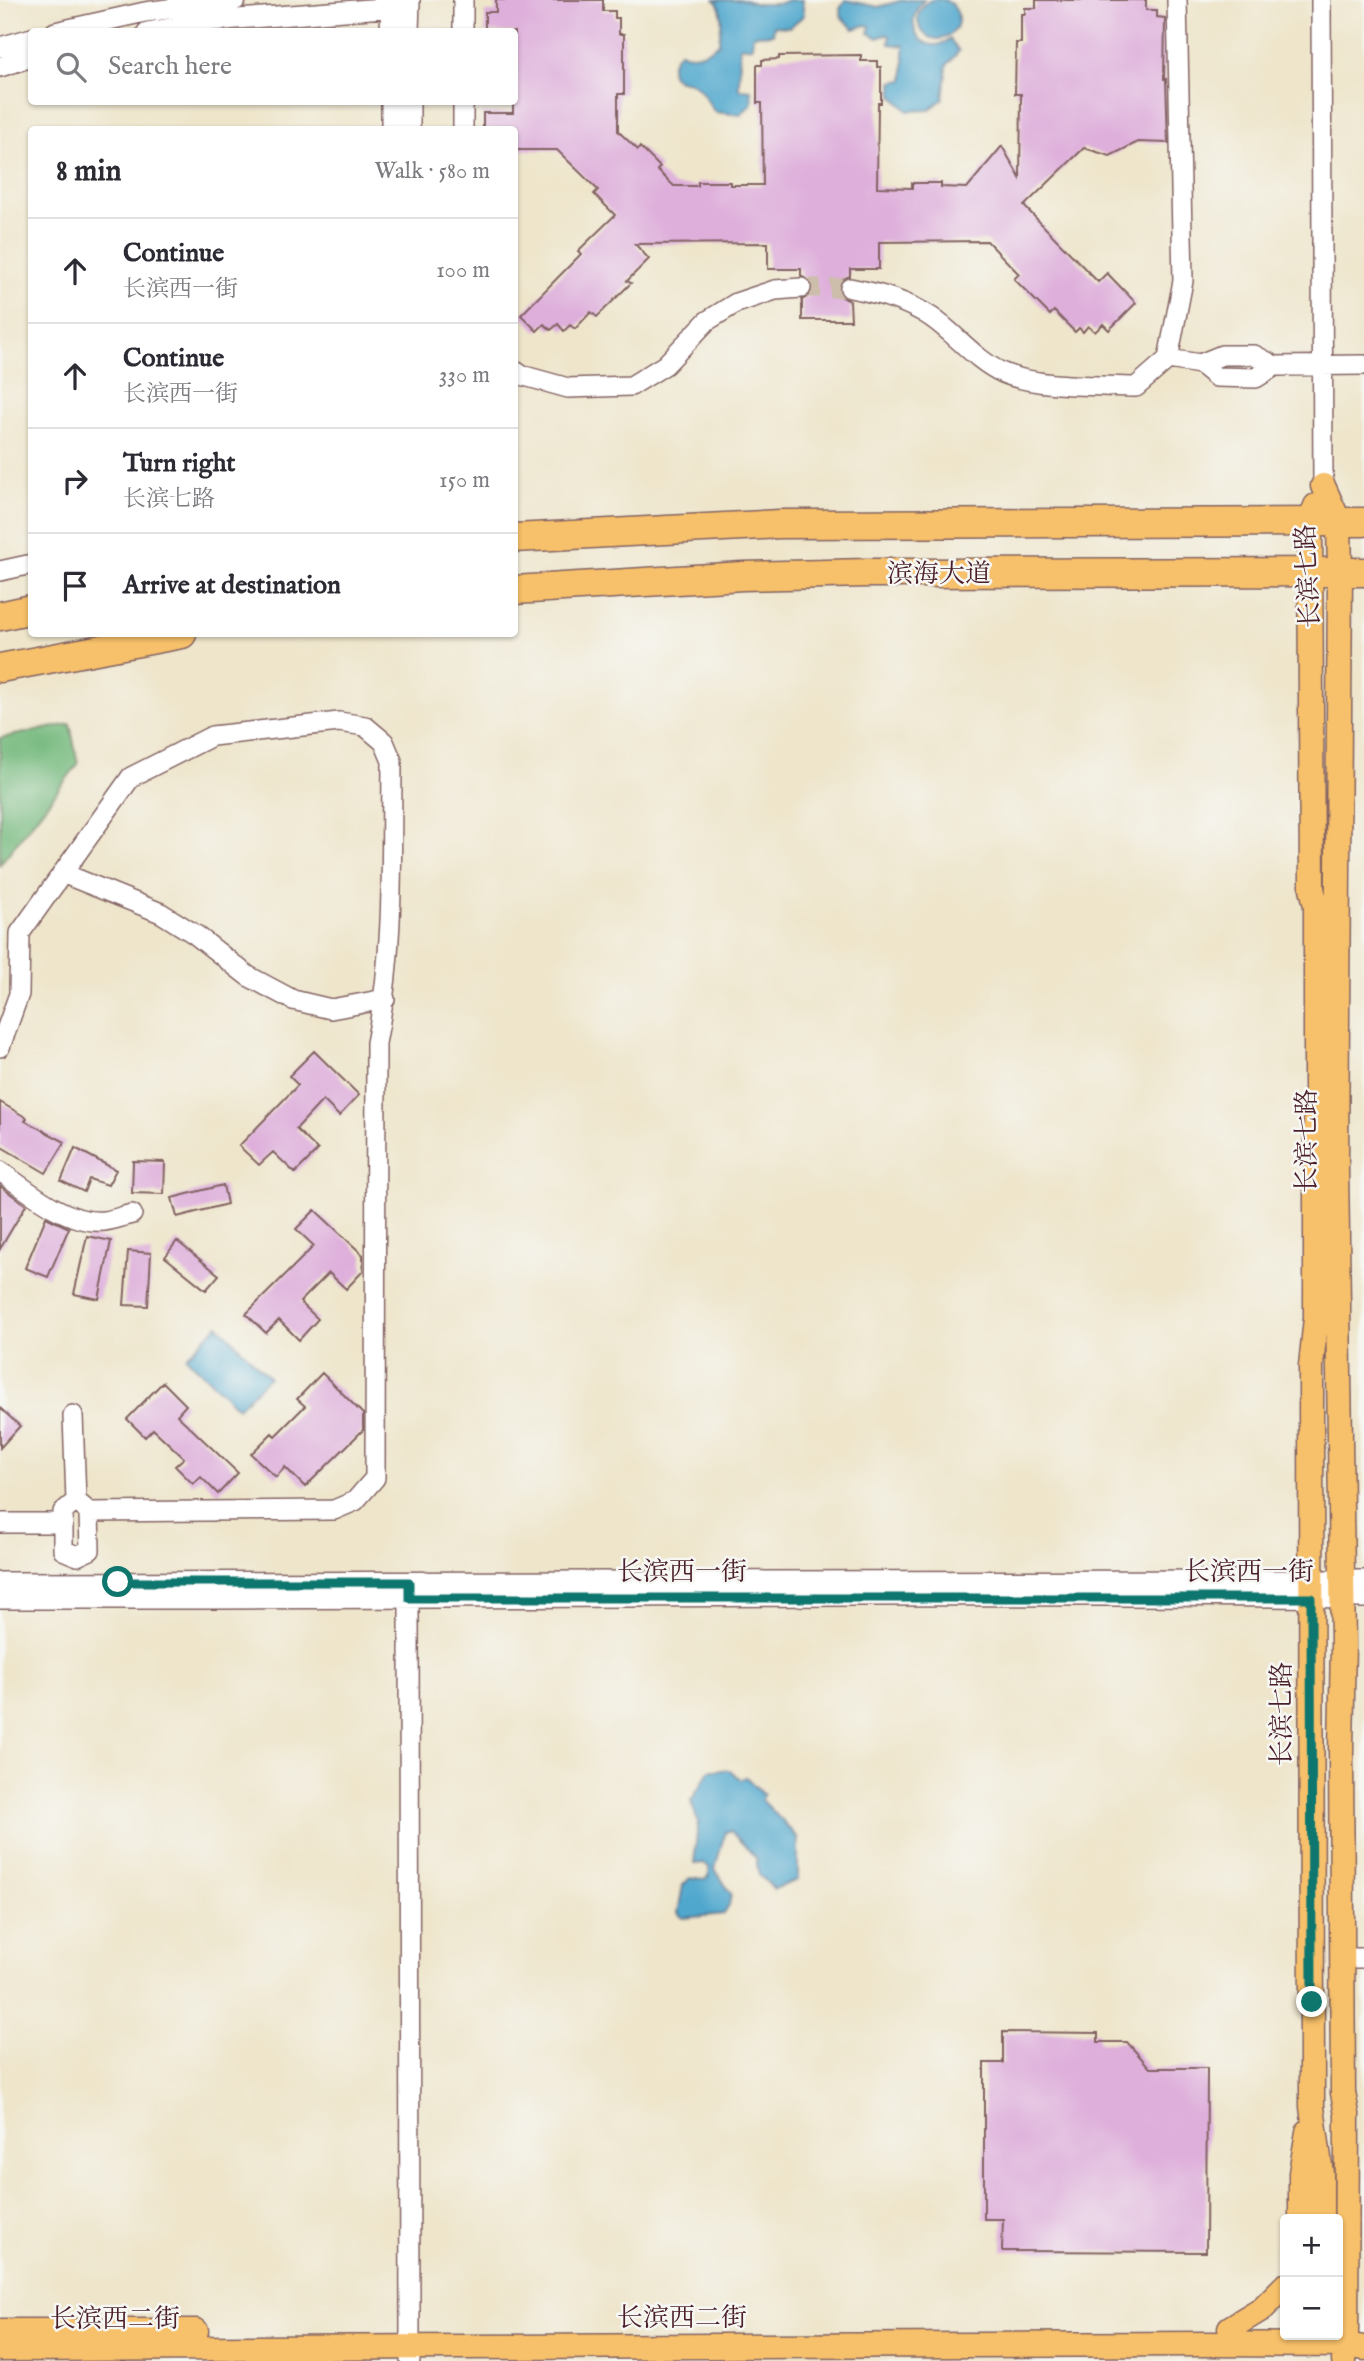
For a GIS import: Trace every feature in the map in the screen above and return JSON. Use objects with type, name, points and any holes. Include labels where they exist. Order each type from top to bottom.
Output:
[{"type":"highway","name":"滨海大道","points":[[518,538],[780,524],[1352,522]]},
{"type":"highway","name":"滨海大道","points":[[518,590],[757,575],[1006,572],[1352,573]]},
{"type":"highway","points":[[0,616],[28,611]]},
{"type":"highway","points":[[0,668],[166,637]]},
{"type":"main road","name":"长滨七路","points":[[1323,486],[1352,522],[1336,1167],[1337,1329],[1352,1589],[1354,1958],[1347,2244],[1340,2342]]},
{"type":"main road","name":"长滨七路","points":[[1321,2214],[1321,2173],[1312,2107],[1311,1366],[1316,1318],[1316,906],[1312,888],[1310,522],[1323,486]]},
{"type":"main road","points":[[1301,2214],[1301,2173],[1312,2107]]},
{"type":"main road","points":[[1347,2244],[1364,2275]]},
{"type":"main road","points":[[1230,2328],[1263,2308],[1280,2291]]},
{"type":"main road","name":"长滨西二街","points":[[0,2330],[357,2331],[410,2348],[1280,2328]]},
{"type":"main road","name":"长滨西二街","points":[[0,2349],[1025,2346],[1340,2342]]},
{"type":"main road","points":[[1025,2346],[1092,2356],[1196,2355],[1235,2361]]},
{"type":"street","points":[[72,28],[171,4],[236,0]]},
{"type":"street","points":[[463,0],[463,28]]},
{"type":"street","points":[[850,288],[881,293],[930,316],[979,358],[1001,372],[1026,381],[1136,387],[1168,359],[1183,281],[1177,0]]},
{"type":"street","points":[[1321,0],[1323,486]]},
{"type":"street","points":[[170,28],[211,21],[400,3]]},
{"type":"street","points":[[391,28],[400,3]]},
{"type":"street","points":[[400,3],[408,28]]},
{"type":"street","points":[[0,47],[28,39]]},
{"type":"street","points":[[0,67],[28,58]]},
{"type":"street","points":[[391,105],[391,126]]},
{"type":"street","points":[[410,105],[410,126]]},
{"type":"street","points":[[463,105],[463,126]]},
{"type":"street","points":[[518,373],[568,388],[631,386],[665,365],[707,321],[736,303],[775,290],[802,288]]},
{"type":"street","points":[[1168,359],[1200,364],[1222,355],[1254,355],[1275,366],[1364,365]]},
{"type":"street","points":[[0,571],[28,565]]},
{"type":"street","points":[[0,1047],[19,993],[20,933],[131,777],[212,736],[339,722],[365,726],[384,742],[392,761],[390,933],[385,999],[376,1042],[375,1478],[355,1501],[334,1510],[82,1506],[63,1512],[63,1550],[77,1556],[90,1550],[82,1506],[73,1415]]},
{"type":"street","points":[[62,873],[161,913],[196,935],[248,976],[293,1000],[331,1009],[385,999]]},
{"type":"street","points":[[0,1171],[32,1194],[76,1218],[103,1221],[132,1214]]},
{"type":"street","points":[[0,1523],[63,1523]]},
{"type":"street","points":[[77,1556],[78,1582]]},
{"type":"street","name":"长滨西一街","points":[[0,1582],[409,1590]]},
{"type":"street","name":"长滨西一街","points":[[0,1599],[409,1590],[1352,1589]]},
{"type":"street","points":[[409,1590],[410,2348]]},
{"type":"green space","points":[[70,724],[78,764],[0,864],[0,738]]},
{"type":"water","points":[[938,-1],[952,5],[958,19],[952,33],[938,39],[924,33],[918,19],[924,5]]},
{"type":"water","points":[[715,0],[778,4],[788,0],[802,0],[804,15],[790,27],[774,26],[773,34],[753,35],[752,46],[740,47],[739,89],[751,90],[752,103],[741,115],[715,112],[698,88],[691,82],[679,80],[671,70],[674,58],[680,52],[701,54],[719,43],[721,15]]},
{"type":"water","points":[[845,0],[878,7],[903,0],[924,0],[914,19],[918,36],[931,45],[950,39],[959,51],[947,65],[943,99],[929,110],[908,111],[893,96],[892,82],[904,80],[904,46],[889,44],[890,36],[887,34],[878,38],[869,33],[870,26],[854,29],[842,18],[840,9]]},
{"type":"water","points":[[218,1325],[269,1377],[238,1408],[186,1357]]},
{"type":"water","points":[[710,1770],[730,1770],[741,1780],[746,1777],[764,1795],[762,1800],[798,1838],[798,1880],[774,1889],[759,1875],[756,1858],[731,1831],[725,1832],[715,1869],[731,1894],[729,1906],[724,1914],[683,1918],[678,1913],[683,1885],[690,1878],[705,1880],[709,1876],[709,1867],[703,1863],[694,1864],[698,1822],[691,1801]]},
{"type":"building","points":[[496,0],[603,0],[603,11],[615,11],[615,18],[619,18],[619,34],[624,34],[624,94],[618,94],[618,131],[638,150],[640,147],[660,167],[657,170],[674,186],[698,186],[698,182],[763,185],[762,103],[757,103],[757,65],[762,65],[762,60],[779,59],[779,56],[861,55],[861,61],[877,61],[877,67],[881,67],[877,187],[912,188],[912,183],[941,183],[941,187],[967,188],[1002,146],[1020,178],[1021,94],[1015,94],[1016,43],[1021,43],[1021,14],[1025,14],[1025,8],[1036,8],[1036,0],[1146,0],[1146,10],[1157,10],[1157,17],[1165,18],[1164,79],[1168,143],[1138,142],[1110,156],[1084,148],[1024,206],[1098,282],[1107,273],[1136,303],[1109,330],[1103,324],[1095,332],[1088,326],[1083,332],[1079,328],[1075,332],[1054,311],[1050,315],[1014,279],[1019,274],[987,241],[879,242],[879,269],[850,269],[850,276],[841,280],[838,285],[842,297],[850,301],[851,320],[802,320],[802,300],[812,294],[811,282],[801,276],[801,269],[768,269],[768,243],[635,244],[649,259],[627,281],[631,283],[597,317],[591,312],[575,329],[570,325],[564,331],[558,324],[551,330],[544,324],[537,331],[521,315],[581,254],[578,251],[615,215],[594,194],[598,190],[557,150],[518,150],[518,126],[483,126],[483,113],[513,113],[513,105],[518,105],[518,28],[485,28],[485,12],[496,12]]},
{"type":"building","points":[[314,1051],[359,1095],[339,1116],[323,1100],[296,1129],[318,1150],[295,1173],[273,1152],[259,1165],[239,1146],[298,1085],[289,1076]]},
{"type":"building","points":[[0,1102],[27,1118],[25,1121],[65,1142],[46,1173],[0,1146]]},
{"type":"building","points":[[75,1148],[116,1170],[108,1185],[89,1179],[84,1192],[61,1181]]},
{"type":"building","points":[[133,1161],[165,1162],[164,1194],[132,1193]]},
{"type":"building","points":[[223,1185],[227,1204],[177,1217],[172,1198]]},
{"type":"building","points":[[0,1186],[26,1205],[0,1249]]},
{"type":"building","points":[[315,1210],[363,1255],[363,1271],[346,1289],[329,1273],[300,1302],[318,1319],[299,1340],[279,1320],[266,1333],[246,1314],[314,1246],[296,1229]]},
{"type":"building","points":[[46,1217],[69,1228],[48,1277],[25,1268]]},
{"type":"building","points":[[87,1236],[111,1241],[99,1299],[74,1294]]},
{"type":"building","points":[[177,1241],[219,1275],[206,1290],[165,1257]]},
{"type":"building","points":[[128,1251],[151,1253],[148,1306],[124,1305]]},
{"type":"building","points":[[322,1373],[363,1414],[363,1430],[305,1487],[285,1467],[276,1477],[251,1454],[272,1433],[275,1436],[305,1406],[297,1399]]},
{"type":"building","points":[[163,1382],[186,1405],[177,1415],[238,1473],[218,1494],[201,1477],[193,1484],[175,1466],[184,1458],[153,1429],[145,1437],[127,1419]]},
{"type":"building","points":[[0,1408],[20,1426],[0,1448]]},
{"type":"building","points":[[1003,2032],[1098,2033],[1098,2042],[1127,2042],[1150,2068],[1207,2068],[1206,2252],[1002,2251],[1003,2219],[984,2219],[984,2063],[1003,2063]]},
{"type":"tunnel","points":[[801,288],[850,288]]},
{"type":"route","points":[[118,1582],[409,1582],[409,1598],[1311,1598],[1312,2002]]}]
